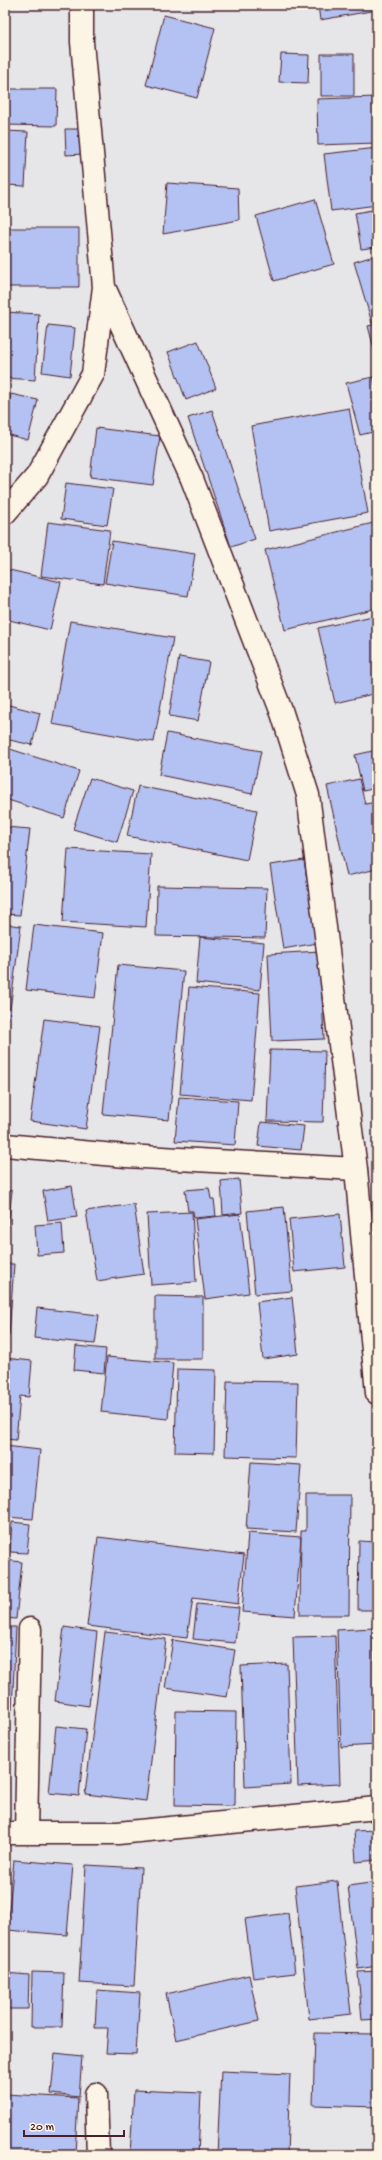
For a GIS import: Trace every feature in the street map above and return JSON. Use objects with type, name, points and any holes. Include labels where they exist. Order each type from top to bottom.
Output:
[{"type":"street","points":[[5,513],[37,476],[93,374],[104,287],[82,42],[82,5]]},
{"type":"street","points":[[104,287],[192,479],[282,713],[308,795],[356,1169],[377,1393]]},
{"type":"street","points":[[5,1144],[126,1156],[356,1169]]},
{"type":"street","points":[[30,1629],[16,1833],[118,1833],[377,1808]]},
{"type":"street","points":[[96,2094],[98,2155]]},
{"type":"building","points":[[318,5],[377,5],[377,10],[320,20]]},
{"type":"building","points":[[164,15],[215,28],[197,98],[146,85]]},
{"type":"building","points":[[281,54],[309,55],[308,83],[279,82]]},
{"type":"building","points":[[321,54],[354,54],[354,96],[321,96]]},
{"type":"building","points":[[5,89],[57,89],[56,126],[5,125]]},
{"type":"building","points":[[377,97],[377,143],[318,145],[317,99]]},
{"type":"building","points":[[65,129],[83,129],[84,154],[66,155]]},
{"type":"building","points":[[5,131],[28,132],[25,186],[5,185]]},
{"type":"building","points":[[377,148],[377,205],[331,211],[324,154]]},
{"type":"building","points":[[167,183],[238,188],[239,220],[163,234]]},
{"type":"building","points":[[315,199],[334,264],[274,281],[256,216]]},
{"type":"building","points":[[377,209],[377,247],[361,249],[355,213]]},
{"type":"building","points":[[5,228],[79,228],[79,287],[5,287]]},
{"type":"building","points":[[377,255],[377,321],[372,323],[354,262]]},
{"type":"building","points":[[5,312],[39,314],[35,380],[5,378]]},
{"type":"building","points":[[377,324],[377,360],[368,326]]},
{"type":"building","points":[[48,325],[75,328],[70,376],[42,372]]},
{"type":"building","points":[[198,341],[216,388],[186,400],[168,352]]},
{"type":"building","points":[[373,377],[377,392],[377,431],[360,435],[346,383]]},
{"type":"building","points":[[11,394],[38,400],[28,440],[5,434],[5,419]]},
{"type":"building","points":[[349,408],[368,513],[269,531],[251,426]]},
{"type":"building","points":[[212,410],[255,539],[231,547],[188,418]]},
{"type":"building","points":[[96,428],[160,436],[153,485],[90,477]]},
{"type":"building","points":[[66,483],[113,489],[107,525],[61,519]]},
{"type":"building","points":[[48,522],[110,530],[103,584],[41,576]]},
{"type":"building","points":[[377,522],[377,608],[285,630],[265,550]]},
{"type":"building","points":[[112,541],[195,554],[188,596],[105,583]]},
{"type":"building","points":[[5,569],[61,582],[50,630],[5,619]]},
{"type":"building","points":[[377,615],[377,693],[335,703],[318,628]]},
{"type":"building","points":[[70,621],[173,638],[154,742],[52,724]]},
{"type":"building","points":[[179,657],[209,662],[198,721],[169,716]]},
{"type":"building","points":[[5,704],[40,713],[32,745],[5,739]]},
{"type":"building","points":[[167,733],[261,751],[252,794],[159,775]]},
{"type":"building","points":[[10,749],[79,771],[64,818],[5,799],[5,763]]},
{"type":"building","points":[[377,750],[377,788],[363,791],[355,755]]},
{"type":"building","points":[[90,778],[133,791],[117,842],[73,829]]},
{"type":"building","points":[[359,779],[365,804],[377,802],[377,869],[347,876],[327,786]]},
{"type":"building","points":[[138,786],[257,810],[247,860],[127,836]]},
{"type":"building","points":[[5,827],[30,829],[20,915],[5,914]]},
{"type":"building","points":[[68,849],[151,854],[146,927],[63,922]]},
{"type":"building","points":[[304,860],[317,943],[283,949],[270,865]]},
{"type":"building","points":[[157,886],[267,888],[265,938],[156,936]]},
{"type":"building","points":[[5,924],[21,926],[9,1017],[5,1017]]},
{"type":"building","points":[[34,925],[103,933],[95,998],[26,990]]},
{"type":"building","points":[[200,937],[264,943],[260,990],[196,983]]},
{"type":"building","points":[[320,951],[324,1039],[272,1041],[268,954]]},
{"type":"building","points":[[118,965],[184,971],[169,1120],[103,1114]]},
{"type":"building","points":[[189,987],[260,993],[251,1100],[180,1094]]},
{"type":"building","points":[[44,1019],[100,1026],[86,1129],[30,1121]]},
{"type":"building","points":[[270,1050],[325,1051],[323,1122],[267,1121]]},
{"type":"building","points":[[179,1097],[238,1101],[235,1145],[175,1141]]},
{"type":"building","points":[[261,1122],[304,1126],[301,1150],[258,1146]]},
{"type":"building","points":[[239,1179],[242,1213],[223,1215],[221,1181]]},
{"type":"building","points":[[72,1186],[77,1217],[48,1221],[43,1191]]},
{"type":"building","points":[[209,1188],[211,1199],[214,1199],[216,1216],[194,1218],[193,1211],[188,1211],[185,1190]]},
{"type":"building","points":[[5,1190],[12,1191],[5,1251]]},
{"type":"building","points":[[134,1204],[144,1274],[97,1281],[86,1211]]},
{"type":"building","points":[[284,1207],[292,1291],[255,1294],[247,1211]]},
{"type":"building","points":[[192,1212],[196,1282],[151,1285],[147,1214]]},
{"type":"building","points":[[240,1214],[249,1293],[205,1299],[195,1219]]},
{"type":"building","points":[[340,1214],[345,1267],[294,1272],[289,1219]]},
{"type":"building","points":[[62,1223],[64,1253],[37,1255],[35,1225]]},
{"type":"building","points":[[5,1264],[14,1264],[9,1336],[5,1336]]},
{"type":"building","points":[[155,1296],[203,1297],[203,1359],[155,1359]]},
{"type":"building","points":[[292,1297],[298,1354],[263,1359],[257,1302]]},
{"type":"building","points":[[37,1308],[99,1315],[95,1344],[34,1338]]},
{"type":"building","points":[[76,1346],[106,1349],[104,1373],[74,1370]]},
{"type":"building","points":[[107,1357],[173,1363],[168,1419],[101,1412]]},
{"type":"building","points":[[5,1358],[32,1361],[29,1397],[20,1396],[16,1440],[5,1439]]},
{"type":"building","points":[[177,1369],[216,1370],[214,1453],[175,1452]]},
{"type":"building","points":[[227,1381],[298,1382],[296,1458],[225,1456]]},
{"type":"building","points":[[5,1446],[40,1450],[33,1519],[5,1517]]},
{"type":"building","points":[[251,1462],[301,1465],[296,1532],[246,1529]]},
{"type":"building","points":[[306,1495],[350,1495],[349,1615],[300,1615],[301,1531],[306,1531]]},
{"type":"building","points":[[12,1522],[30,1524],[27,1553],[10,1552]]},
{"type":"building","points":[[248,1533],[301,1537],[295,1616],[242,1612]]},
{"type":"building","points":[[98,1537],[244,1555],[238,1604],[193,1598],[187,1638],[87,1626]]},
{"type":"building","points":[[359,1541],[377,1542],[377,1610],[358,1610]]},
{"type":"building","points":[[5,1560],[22,1562],[16,1619],[5,1618]]},
{"type":"building","points":[[197,1604],[239,1608],[235,1643],[193,1639]]},
{"type":"building","points":[[5,1627],[16,1627],[12,1710],[5,1710]]},
{"type":"building","points":[[64,1627],[97,1632],[89,1706],[55,1701]]},
{"type":"building","points":[[373,1628],[377,1745],[341,1747],[337,1630]]},
{"type":"building","points":[[105,1632],[166,1639],[146,1801],[85,1794]]},
{"type":"building","points":[[335,1636],[340,1784],[298,1786],[293,1637]]},
{"type":"building","points":[[173,1640],[235,1650],[227,1697],[165,1688]]},
{"type":"building","points":[[287,1664],[291,1784],[245,1787],[241,1666]]},
{"type":"building","points":[[176,1711],[236,1712],[235,1806],[175,1805]]},
{"type":"building","points":[[5,1719],[7,1719],[5,1749]]},
{"type":"building","points":[[56,1726],[86,1729],[79,1796],[49,1793]]},
{"type":"building","points":[[377,1830],[377,1860],[356,1862],[354,1831]]},
{"type":"building","points":[[5,1856],[7,1857],[5,1901]]},
{"type":"building","points":[[14,1860],[73,1865],[67,1935],[7,1930]]},
{"type":"building","points":[[86,1865],[141,1868],[134,1986],[79,1983]]},
{"type":"building","points":[[337,1881],[351,2014],[309,2019],[295,1886]]},
{"type":"building","points":[[377,1882],[377,1966],[358,1969],[348,1886]]},
{"type":"building","points":[[288,1913],[295,1973],[253,1978],[245,1919]]},
{"type":"building","points":[[377,1971],[377,2019],[362,2020],[358,1972]]},
{"type":"building","points":[[32,1972],[64,1973],[62,2027],[31,2027]]},
{"type":"building","points":[[5,1973],[29,1975],[28,2009],[5,2009]]},
{"type":"building","points":[[249,1975],[259,2021],[176,2040],[166,1994]]},
{"type":"building","points":[[97,1990],[140,1993],[136,2054],[106,2053],[108,2028],[95,2028]]},
{"type":"building","points":[[315,2033],[377,2034],[377,2107],[313,2105]]},
{"type":"building","points":[[55,2053],[82,2056],[79,2097],[51,2094]]},
{"type":"building","points":[[221,2071],[290,2074],[287,2155],[217,2155]]},
{"type":"building","points":[[134,2090],[201,2093],[198,2155],[130,2155]]},
{"type":"building","points":[[5,2094],[78,2098],[75,2155],[5,2155]]}]
